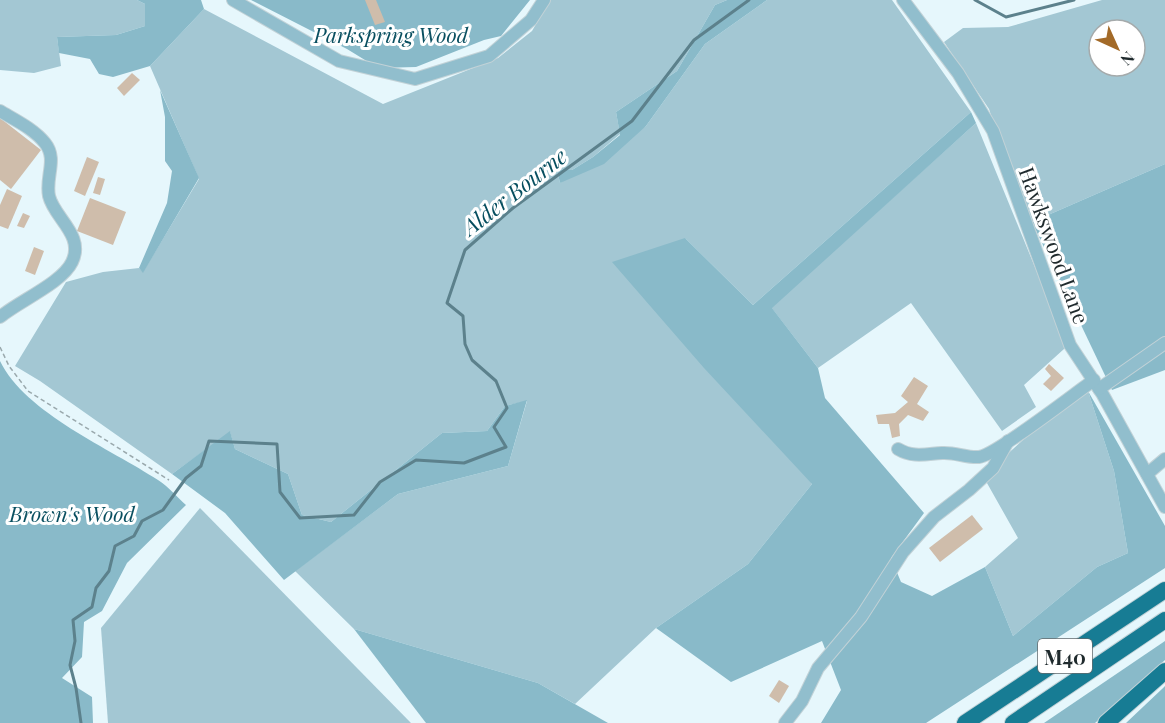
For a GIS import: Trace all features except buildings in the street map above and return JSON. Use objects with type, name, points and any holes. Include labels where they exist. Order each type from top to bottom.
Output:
[{"type":"highway","name":"M40","points":[[964,723],[1165,590]]},
{"type":"highway","name":"M40","points":[[1013,723],[1165,620]]},
{"type":"highway","points":[[1106,723],[1165,671]]},
{"type":"street","points":[[233,0],[339,61],[415,79],[489,56],[531,20],[544,0]]},
{"type":"street","name":"Hawkswood Lane","points":[[903,0],[958,73],[993,131],[1070,345],[1096,385],[1165,507]]},
{"type":"street","points":[[0,111],[36,134],[45,143],[51,159],[48,181],[49,198],[68,227],[75,246],[72,262],[58,278],[0,317]]},
{"type":"street","points":[[898,449],[906,454],[918,456],[950,453],[980,457],[1165,342]]},
{"type":"street","points":[[785,723],[802,701],[818,668],[861,617],[903,552],[934,517],[993,468],[1008,441]]},
{"type":"street","points":[[1147,474],[1165,459]]},
{"type":"path","points":[[0,347],[9,366],[28,391],[169,480]]},
{"type":"shaded area","points":[[0,0],[137,0],[145,4],[145,26],[116,35],[57,37],[61,66],[34,73],[0,70]]},
{"type":"shaded area","points":[[550,0],[727,0],[715,5],[677,71],[616,112],[620,134],[593,157],[572,170],[557,170],[560,183],[646,126],[705,44],[767,0],[892,0],[971,112],[753,305],[685,238],[812,484],[748,564],[656,628],[575,704],[538,683],[354,629],[295,571],[398,494],[508,466],[527,401],[505,406],[487,431],[442,433],[331,522],[302,515],[288,474],[235,449],[230,432],[172,474],[40,381],[15,366],[66,282],[103,272],[139,268],[143,272],[199,179],[150,66],[204,9],[383,104],[498,58],[532,31]]},
{"type":"shaded area","points":[[1102,0],[1165,0],[1165,164],[1032,222],[1004,155],[989,109],[944,42],[963,28],[1008,27]]},
{"type":"shaded area","points":[[976,123],[1068,348],[1064,349],[1024,385],[1036,407],[1002,431],[911,303],[818,368],[771,307]]},
{"type":"shaded area","points":[[1088,391],[1114,471],[1128,553],[1097,567],[1013,636],[985,567],[1018,538],[983,476],[1024,439]]},
{"type":"shaded area","points":[[200,508],[411,723],[108,723],[101,628]]},
{"type":"green space","points":[[137,0],[201,0],[204,9],[150,66],[113,77],[99,74],[90,59],[59,53],[57,37],[116,35],[145,26],[145,4]]},
{"type":"green space","name":"Parkspring Wood","points":[[251,0],[530,0],[501,36],[484,40],[416,67],[378,68],[347,49]]},
{"type":"green space","points":[[727,0],[767,0],[705,44],[646,126],[604,164],[560,183],[557,170],[572,170],[593,157],[620,135],[616,112],[677,71],[715,5]]},
{"type":"green space","points":[[160,90],[199,178],[143,273],[139,268],[167,203],[172,171],[165,161],[165,117]]},
{"type":"green space","points":[[971,112],[976,123],[772,308],[818,368],[825,398],[924,513],[891,558],[901,582],[932,596],[985,567],[1013,636],[1097,567],[1128,553],[1114,471],[1088,391],[1165,526],[1165,568],[926,723],[821,723],[841,690],[822,641],[731,682],[656,628],[748,564],[812,484],[704,368],[612,262],[685,238],[753,305]]},
{"type":"green space","points":[[1165,164],[1165,370],[1112,390],[1032,222]]},
{"type":"green space","name":"Brown's Wood","points":[[0,361],[12,380],[49,413],[158,480],[186,505],[127,563],[102,611],[84,622],[82,657],[62,678],[92,697],[93,723],[0,723]]},
{"type":"green space","points":[[527,400],[508,466],[398,494],[284,580],[225,513],[172,474],[230,431],[235,449],[288,474],[302,515],[331,522],[442,433],[487,431],[505,406]]},
{"type":"green space","points":[[354,629],[538,683],[608,723],[426,723]]},
{"type":"green space","points":[[1165,641],[1165,660],[1095,723],[1044,723]]},
{"type":"green space","points":[[1165,686],[1165,723],[1126,723],[1162,689]]},
{"type":"waterway","name":"Alder Bourne","points":[[81,723],[70,665],[75,641],[73,620],[92,607],[96,588],[109,571],[115,546],[134,536],[142,521],[163,510],[186,478],[201,466],[209,441],[277,444],[280,492],[300,518],[354,515],[380,482],[416,460],[464,463],[506,447],[494,427],[507,408],[496,381],[472,360],[465,344],[463,316],[447,303],[465,250],[513,208],[632,121],[694,40],[749,0]]},
{"type":"waterway","points":[[975,0],[1006,17],[1074,0]]}]
